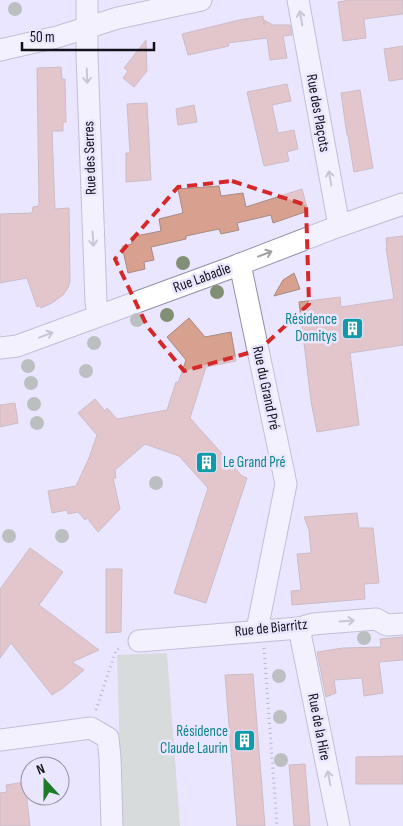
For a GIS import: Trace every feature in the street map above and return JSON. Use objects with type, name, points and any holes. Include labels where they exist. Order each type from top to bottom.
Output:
[{"type":"street","name":"Rue des Serres","points":[[87,0],[92,209],[98,315]]},
{"type":"street","points":[[0,50],[57,37],[118,18],[200,0]]},
{"type":"street","name":"Rue des Plaçots","points":[[298,0],[338,226]]},
{"type":"street","name":"Rue Labadie","points":[[0,348],[17,346],[338,226],[403,204]]},
{"type":"street","name":"Rue du Grand Pré","points":[[240,264],[286,484],[260,630]]},
{"type":"street","name":"Rue de Biarritz","points":[[139,641],[299,628],[313,624],[376,619],[387,625],[403,624]]},
{"type":"street","name":"Rue de la Hire","points":[[299,628],[338,826]]},
{"type":"street","points":[[0,740],[90,728],[108,738],[112,826]]},
{"type":"path","points":[[260,630],[277,826]]},
{"type":"path","points":[[90,728],[116,650],[139,641]]},
{"type":"highlighted area","points":[[232,181],[306,205],[309,304],[259,350],[184,371],[147,326],[115,259],[178,187]]},
{"type":"green space","points":[[167,653],[180,826],[122,826],[117,655]]},
{"type":"building","points":[[350,0],[403,0],[403,14],[364,19],[366,38],[343,41],[338,2]]},
{"type":"building","points":[[263,16],[264,25],[264,20],[273,25],[290,25],[292,35],[283,36],[287,58],[270,60],[267,38],[228,43],[229,46],[188,55],[182,34]]},
{"type":"building","points":[[146,40],[147,71],[134,87],[123,78],[128,71],[124,68]]},
{"type":"building","points":[[403,46],[403,79],[389,81],[384,49]]},
{"type":"building","points":[[61,67],[62,79],[65,79],[66,122],[63,122],[63,131],[52,131],[55,209],[69,208],[70,281],[63,295],[41,308],[40,306],[37,307],[27,278],[0,283],[0,214],[32,213],[33,207],[39,206],[37,68]]},
{"type":"building","points":[[287,84],[291,101],[272,105],[278,133],[294,130],[298,149],[287,152],[289,161],[264,166],[247,92]]},
{"type":"building","points":[[360,90],[373,168],[354,172],[341,93]]},
{"type":"building","points":[[147,103],[151,180],[126,182],[126,153],[130,153],[127,104]]},
{"type":"building","points":[[194,105],[197,122],[178,125],[176,109]]},
{"type":"building","points":[[219,186],[221,196],[243,193],[246,207],[302,189],[308,211],[273,223],[271,215],[237,223],[239,230],[221,234],[219,229],[186,236],[186,239],[151,247],[154,260],[144,262],[145,269],[128,273],[122,246],[132,244],[131,237],[161,231],[159,219],[183,213],[178,189]]},
{"type":"building","name":"Résidence Domitys","points":[[403,236],[403,345],[350,353],[359,425],[317,432],[311,401],[299,302],[340,297],[341,307],[394,299],[386,238]]},
{"type":"building","points":[[294,273],[300,289],[274,296],[283,280]]},
{"type":"building","name":"Le Grand Pré","points":[[189,318],[205,337],[231,332],[236,361],[206,367],[190,418],[242,476],[247,478],[206,603],[174,593],[208,488],[179,456],[145,444],[115,470],[116,478],[113,478],[120,509],[98,532],[87,518],[85,520],[78,512],[68,514],[67,510],[52,513],[48,491],[76,486],[97,435],[78,413],[95,399],[105,411],[107,408],[117,419],[167,410],[176,382],[178,383],[186,360],[167,337]]},
{"type":"building","points":[[15,403],[18,423],[0,427],[0,405]]},
{"type":"building","points":[[357,513],[359,528],[373,528],[379,583],[364,584],[365,599],[292,605],[291,591],[301,590],[297,554],[311,553],[309,530],[304,517]]},
{"type":"building","points":[[30,548],[63,572],[39,605],[99,650],[72,662],[84,670],[52,695],[11,643],[0,658],[0,589]]},
{"type":"building","points":[[106,569],[122,569],[121,632],[106,633]]},
{"type":"building","points":[[403,637],[403,660],[379,662],[383,693],[364,696],[362,678],[334,680],[336,693],[326,697],[317,652],[343,648],[381,647],[380,639]]},
{"type":"building","name":"Résidence Claude Laurin","points":[[253,674],[265,826],[237,826],[225,675]]},
{"type":"building","points":[[403,756],[403,784],[356,784],[356,757]]},
{"type":"building","points":[[305,764],[310,826],[294,826],[289,765]]},
{"type":"building","points":[[20,783],[20,806],[28,806],[30,826],[0,826],[0,793],[7,792],[6,785]]},
{"type":"place","name":"Résidence Domitys","points":[[353,328]]},
{"type":"place","name":"Le Grand Pré","points":[[207,462]]},
{"type":"place","name":"Résidence Claude Laurin","points":[[244,740]]}]
